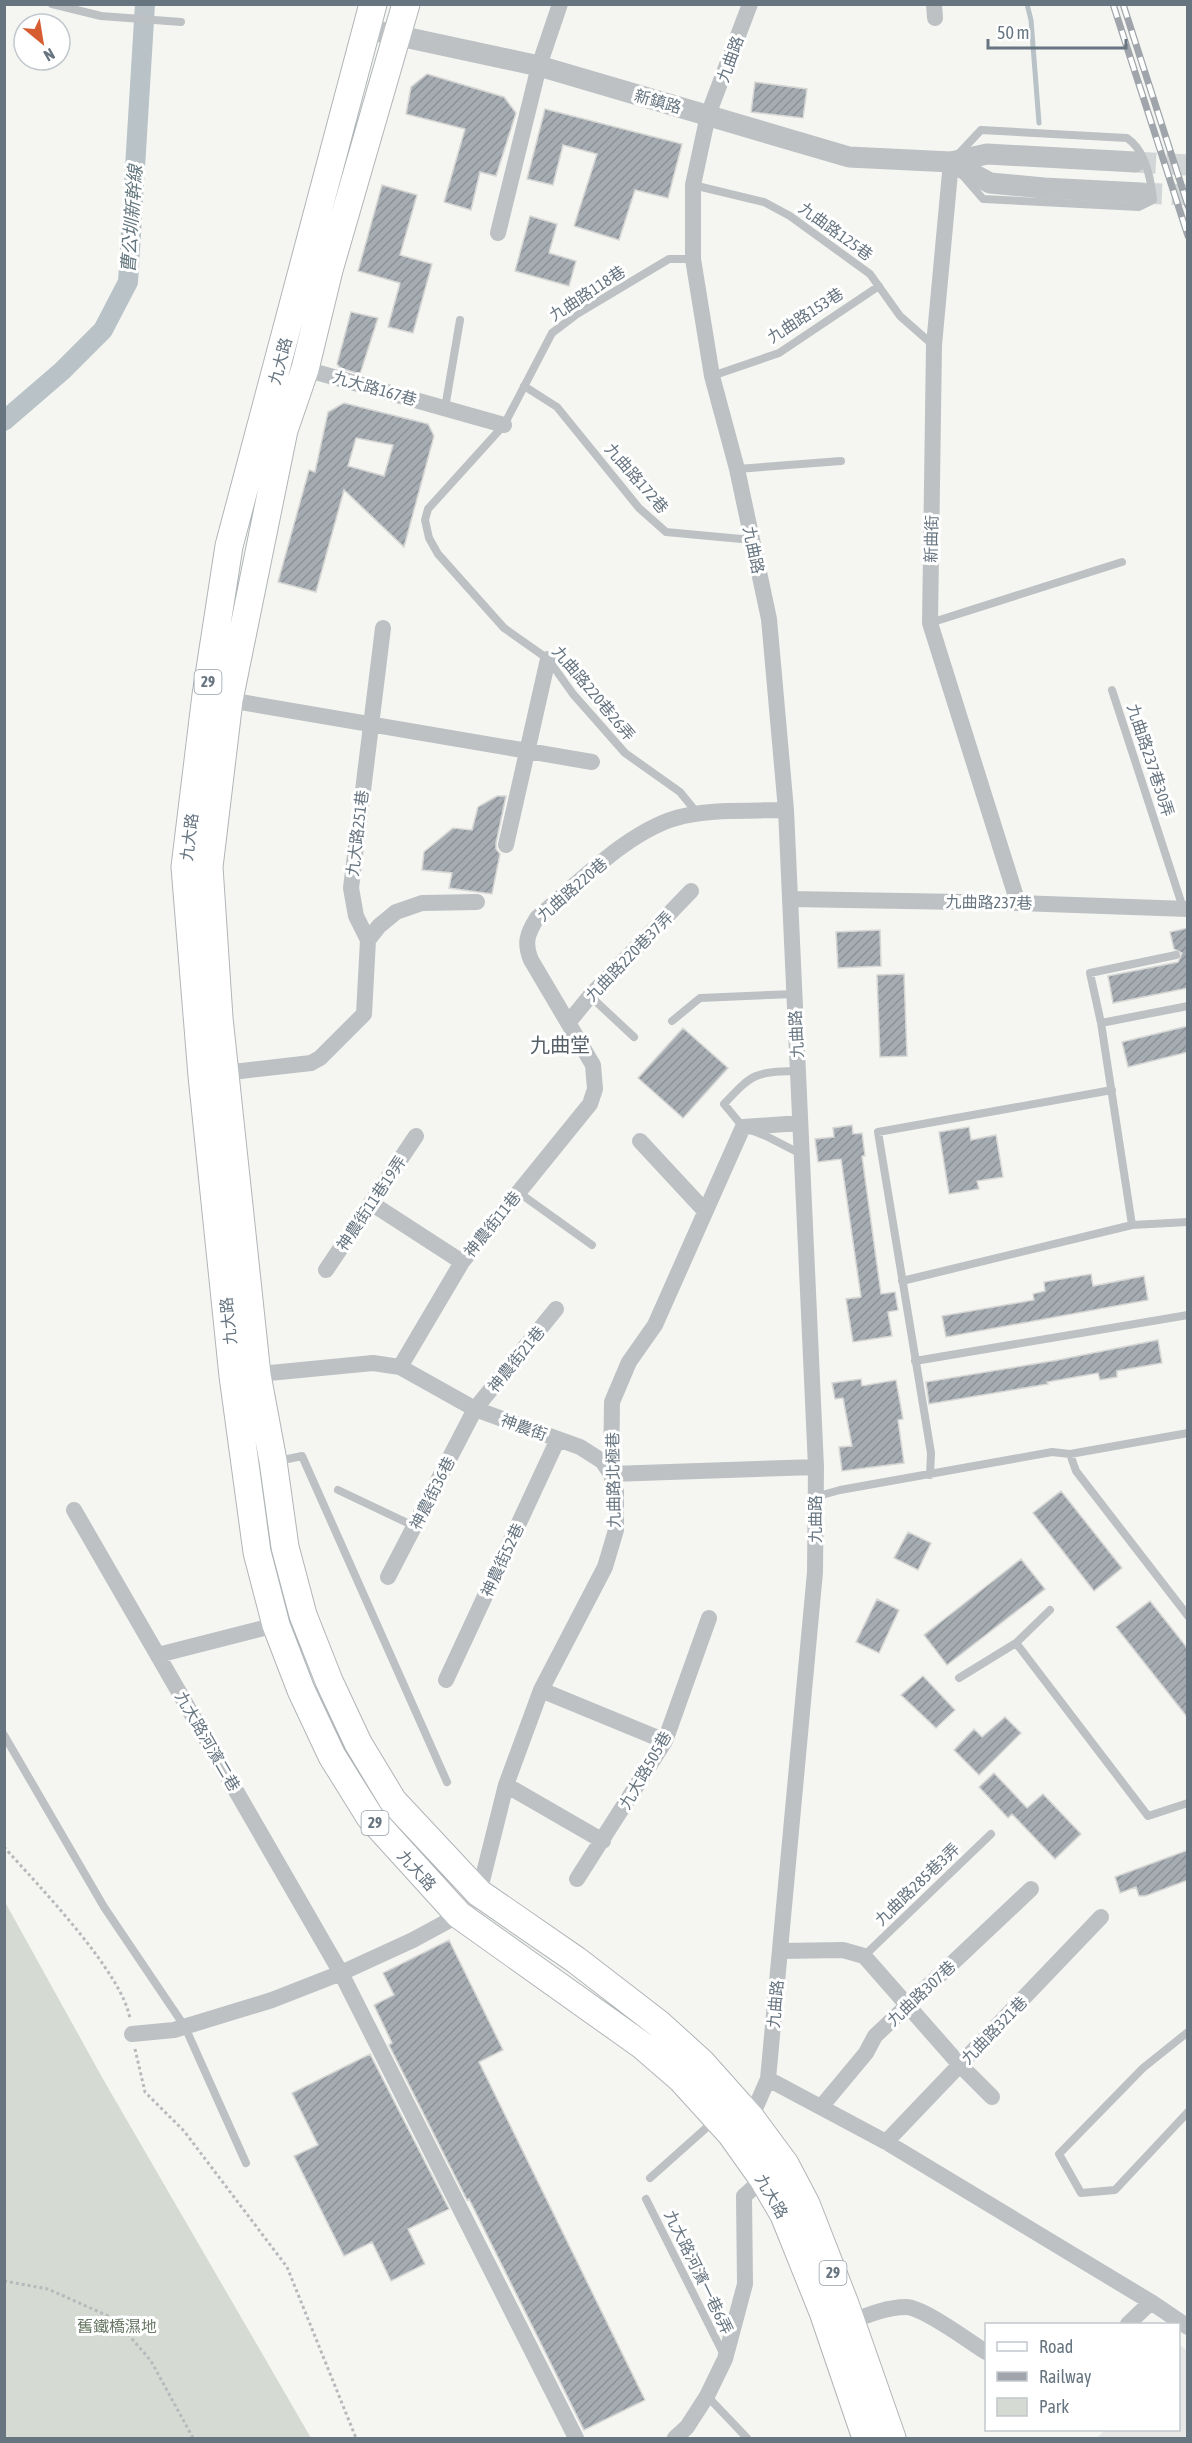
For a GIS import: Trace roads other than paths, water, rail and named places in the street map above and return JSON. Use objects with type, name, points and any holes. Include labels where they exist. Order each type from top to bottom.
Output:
[{"type":"main road","name":"九大路","points":[[406,4],[329,270],[305,369],[284,430],[229,700],[209,867],[257,1552],[276,1625],[301,1690],[337,1765],[370,1817],[459,1915],[643,2046],[733,2124],[774,2172],[784,2215],[840,2325],[892,2439]]},
{"type":"main road","name":"九大路","points":[[370,16],[229,546],[206,695],[185,867],[202,1076],[245,1375],[273,1461],[285,1547],[303,1616],[329,1681],[358,1743],[393,1801],[479,1893],[576,1960],[659,2024],[701,2062],[733,2124]]},
{"type":"main road","name":"九大路","points":[[840,2325],[866,2439]]},
{"type":"street","points":[[498,233],[539,66],[560,4]]},
{"type":"street","name":"九曲路","points":[[733,2124],[768,2079],[815,1572],[816,1467],[786,810],[769,619],[737,469],[712,376],[693,259],[693,185],[708,116],[750,4]]},
{"type":"street","name":"新鎮路","points":[[370,16],[397,36],[539,66],[849,157],[951,162],[987,154],[1135,162]]},
{"type":"street","name":"新鎮路","points":[[951,162],[990,183],[1141,193]]},
{"type":"street","name":"新曲街","points":[[951,162],[934,345],[930,623],[1018,903]]},
{"type":"street","name":"九大路167巷","points":[[305,369],[504,425]]},
{"type":"street","name":"九大路251巷","points":[[368,940],[356,916],[351,888],[382,628]]},
{"type":"street","points":[[506,845],[548,658]]},
{"type":"street","points":[[229,700],[592,762]]},
{"type":"street","name":"九曲路220巷","points":[[595,1089],[592,1065],[531,960],[526,947],[527,933],[537,918],[636,835],[659,824],[698,814],[786,810]]},
{"type":"street","name":"九曲路220巷37弄","points":[[568,1023],[590,996],[692,891]]},
{"type":"street","name":"九曲路237巷","points":[[790,899],[1185,909]]},
{"type":"street","points":[[224,1073],[311,1063],[320,1058],[364,1014],[368,940],[379,926],[396,912],[422,903],[477,902]]},
{"type":"street","name":"神農街11巷","points":[[400,1366],[462,1262],[590,1104],[595,1089]]},
{"type":"street","points":[[743,1127],[800,1123]]},
{"type":"street","name":"九曲路北極巷","points":[[479,1893],[506,1785],[541,1690],[605,1568],[616,1530],[616,1491],[611,1474],[612,1402],[629,1362],[655,1324],[743,1127]]},
{"type":"street","name":"神農街11巷19弄","points":[[326,1270],[416,1136]]},
{"type":"street","points":[[640,1141],[705,1211]]},
{"type":"street","points":[[371,1203],[462,1262]]},
{"type":"street","name":"神農街21巷","points":[[475,1408],[556,1309]]},
{"type":"street","name":"神農街","points":[[245,1375],[373,1363],[400,1366],[475,1408],[580,1447],[602,1461],[611,1474]]},
{"type":"street","name":"神農街36巷","points":[[388,1577],[475,1408]]},
{"type":"street","name":"神農街52巷","points":[[446,1680],[558,1439]]},
{"type":"street","points":[[611,1474],[816,1467]]},
{"type":"street","name":"九大路河濱二巷","points":[[74,1510],[341,1973],[576,2439]]},
{"type":"street","name":"九大路505巷","points":[[577,1879],[665,1742],[710,1618]]},
{"type":"street","points":[[158,1655],[276,1625]]},
{"type":"street","points":[[541,1690],[665,1742]]},
{"type":"street","points":[[506,1785],[603,1841]]},
{"type":"street","name":"九曲路307巷","points":[[821,2107],[866,2053],[875,2036],[1031,1889]]},
{"type":"street","points":[[132,2034],[174,2030],[272,2000],[341,1973],[413,1940],[459,1915],[479,1893]]},
{"type":"street","name":"九曲路321巷","points":[[886,2142],[1101,1917]]},
{"type":"street","points":[[780,1951],[843,1950],[864,1956],[960,2065],[992,2097]]},
{"type":"street","points":[[768,2079],[886,2142],[1151,2302],[1188,2327]]},
{"type":"street","points":[[675,2439],[687,2427],[707,2396],[725,2359],[745,2284],[744,2196],[774,2172]]},
{"type":"street","points":[[1130,2323],[1151,2302]]},
{"type":"street","points":[[840,2325],[888,2309],[908,2307],[927,2315],[985,2351]]},
{"type":"lane","points":[[52,4],[101,16],[181,22]]},
{"type":"lane","points":[[981,130],[1121,136],[1135,143],[1140,151],[1152,186],[1153,200],[1139,207],[983,199],[951,162],[981,130]]},
{"type":"lane","name":"九曲路125巷","points":[[693,185],[764,202],[790,216],[870,274],[900,316],[934,345]]},
{"type":"lane","name":"九曲路118巷","points":[[524,386],[552,333],[669,259],[693,259]]},
{"type":"lane","name":"九曲路153巷","points":[[712,376],[779,353],[879,286]]},
{"type":"lane","points":[[445,408],[460,320]]},
{"type":"lane","name":"九曲路220巷26弄","points":[[524,386],[504,425],[428,509],[425,520],[429,538],[438,554],[504,628],[548,658],[573,694],[625,753],[680,792],[698,814]]},
{"type":"lane","name":"九曲路172巷","points":[[524,386],[557,407],[639,508],[666,532],[752,540]]},
{"type":"lane","points":[[737,469],[841,461]]},
{"type":"lane","points":[[930,623],[1122,562]]},
{"type":"lane","name":"九曲路237巷30弄","points":[[1112,690],[1185,909]]},
{"type":"lane","points":[[1132,1225],[1101,1023],[1090,973],[1176,955]]},
{"type":"lane","points":[[672,1021],[700,998],[794,994]]},
{"type":"lane","points":[[590,996],[634,1036]]},
{"type":"lane","points":[[1101,1023],[1188,1006]]},
{"type":"lane","points":[[797,1071],[763,1072],[748,1078],[724,1104],[743,1127],[801,1154]]},
{"type":"lane","points":[[930,1475],[931,1453],[878,1132],[1112,1090]]},
{"type":"lane","points":[[518,1192],[592,1245]]},
{"type":"lane","points":[[902,1281],[1132,1225],[1188,1221]]},
{"type":"lane","points":[[915,1361],[1188,1315]]},
{"type":"lane","points":[[815,1497],[840,1490],[1052,1452],[1070,1454],[1188,1433]]},
{"type":"lane","points":[[1070,1454],[1076,1472],[1188,1616]]},
{"type":"lane","points":[[273,1461],[302,1456],[447,1782]]},
{"type":"lane","points":[[338,1491],[414,1526]]},
{"type":"lane","points":[[959,1678],[1016,1643],[1050,1610]]},
{"type":"lane","points":[[1016,1643],[1148,1816],[1188,1803]]},
{"type":"lane","points":[[4,1735],[104,1907],[185,2026],[246,2163]]},
{"type":"lane","name":"九曲路285巷3弄","points":[[864,1956],[991,1834]]},
{"type":"lane","points":[[1188,2032],[1143,2068],[1059,2154],[1081,2193],[1115,2190],[1188,2112]]},
{"type":"lane","points":[[650,2178],[733,2124]]},
{"type":"lane","name":"九大路河濱一巷6弄","points":[[646,2199],[725,2359]]},
{"type":"lane","points":[[707,2396],[747,2439]]},
{"type":"waterway","name":"曹公圳新幹線","points":[[4,421],[62,371],[103,330],[128,282],[145,4]]},
{"type":"waterway","points":[[1027,4],[1031,20],[1039,123]]},
{"type":"tunnel","points":[[1135,162],[1188,165]]},
{"type":"tunnel","points":[[1141,193],[1188,195]]},
{"type":"railway","points":[[1113,4],[1188,236]]},
{"type":"railway","points":[[1123,4],[1188,206]]},
{"type":"district","name":"九曲堂","points":[[560,1045]]},
{"type":"park label","name":"舊鐵橋濕地","points":[[117,2326]]}]
